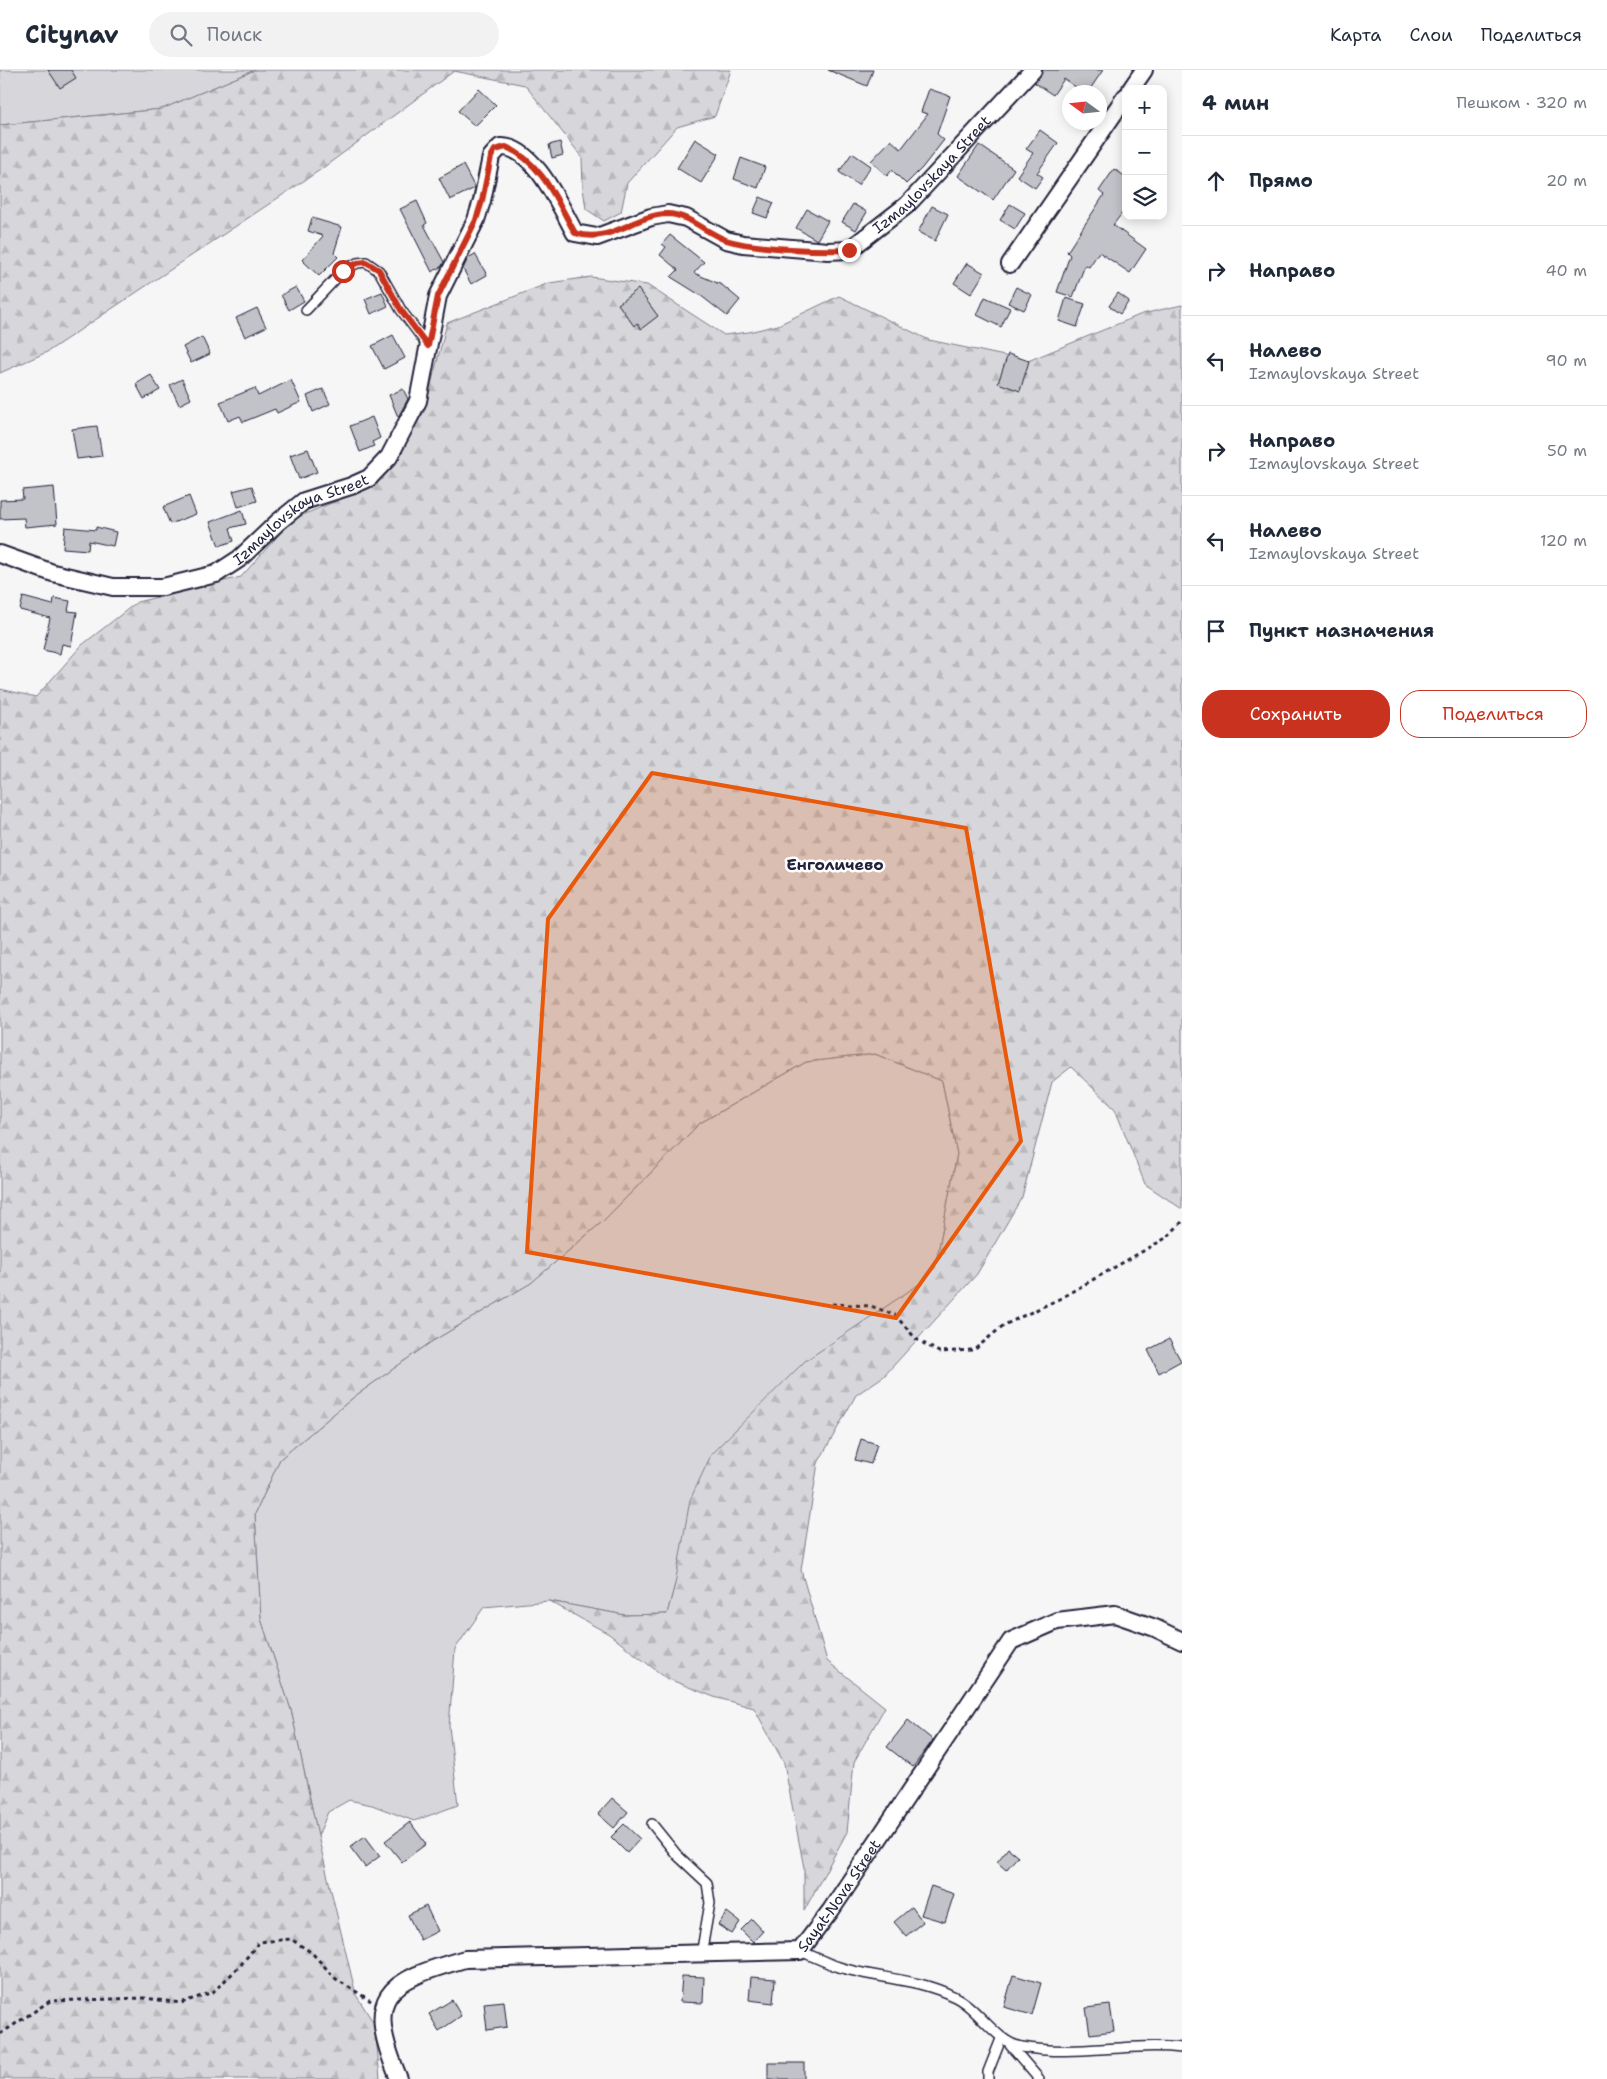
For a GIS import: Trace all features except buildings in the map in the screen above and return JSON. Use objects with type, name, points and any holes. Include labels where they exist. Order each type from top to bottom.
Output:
[{"type":"street","name":"Izmaylovskaya Street","points":[[0,554],[53,573],[113,587],[163,587],[216,574],[239,559],[278,522],[304,501],[351,486],[369,478],[389,457],[418,401],[438,296],[476,220],[491,157],[500,147],[516,151],[527,159],[556,195],[575,233],[585,236],[607,234],[652,217],[668,214],[686,218],[726,240],[744,244],[822,250],[849,250],[907,205],[1033,70]]},
{"type":"street","points":[[1134,85],[1144,70]]},
{"type":"street","points":[[1010,264],[1122,102]]},
{"type":"street","name":"Sayat-Nova Street","points":[[382,2007],[397,1987],[422,1972],[466,1959],[654,1954],[701,1955],[800,1951],[847,1886],[1011,1641],[1057,1621],[1115,1614],[1156,1628],[1182,1641]]},
{"type":"street","points":[[382,2007],[381,2025],[386,2046],[399,2079]]},
{"type":"lane","points":[[306,310],[343,271],[357,263],[366,262],[379,270],[401,310],[428,346]]},
{"type":"lane","points":[[652,1824],[677,1855],[707,1883],[710,1903],[701,1955]]},
{"type":"lane","points":[[800,1951],[840,1968],[918,1983],[955,1996],[988,2022],[1039,2079]]},
{"type":"lane","points":[[1004,2040],[1020,2047],[1053,2050],[1182,2048]]},
{"type":"lane","points":[[988,2079],[988,2072],[1004,2040]]},
{"type":"path","points":[[832,1304],[871,1306],[895,1315],[916,1339],[939,1352],[974,1350],[1004,1325],[1059,1299],[1158,1242],[1182,1222]]},
{"type":"path","points":[[0,2034],[50,2001],[144,1998],[181,2004],[214,1992],[239,1967],[259,1942],[291,1940],[312,1953],[336,1980],[382,2007]]},
{"type":"highlighted area","points":[[652,773],[966,828],[1021,1141],[896,1318],[527,1252],[548,919]]},
{"type":"green space","points":[[0,70],[255,70],[162,109],[0,125]]},
{"type":"green space","points":[[255,70],[731,70],[715,116],[677,127],[627,183],[621,212],[604,221],[586,209],[582,157],[525,85],[454,71],[320,170],[47,352],[0,373],[0,125],[162,109]]},
{"type":"green space","points":[[591,277],[647,285],[724,335],[749,332],[778,325],[839,296],[929,340],[1028,361],[1142,314],[1182,305],[1182,1209],[1145,1184],[1115,1109],[1071,1067],[1052,1082],[1022,1197],[977,1274],[884,1376],[856,1395],[818,1463],[801,1570],[827,1661],[885,1707],[854,1762],[847,1832],[804,1911],[804,1868],[784,1763],[754,1708],[714,1697],[666,1678],[609,1634],[549,1601],[625,1615],[667,1614],[675,1584],[690,1500],[712,1453],[805,1361],[921,1283],[935,1268],[957,1154],[942,1081],[875,1054],[806,1062],[700,1123],[603,1221],[531,1283],[431,1342],[355,1396],[280,1459],[255,1514],[261,1619],[291,1710],[318,1836],[356,1995],[375,2025],[380,2079],[0,2079],[0,689],[36,697],[82,645],[137,602],[241,577],[293,519],[377,484],[424,412],[447,323],[549,283]]},
{"type":"green space","points":[[875,1054],[942,1081],[957,1154],[935,1268],[675,1584],[667,1614],[625,1615],[549,1601],[484,1607],[455,1649],[449,1726],[458,1805],[414,1821],[372,1805],[349,1800],[328,1812],[318,1836],[291,1710],[261,1619],[255,1514],[280,1459],[355,1396],[431,1342],[531,1283],[603,1221],[700,1123],[806,1062]]},
{"type":"district","name":"Енголичево","points":[[835,864]]},
{"type":"route","points":[[343,271],[357,263],[366,262],[379,270],[401,310],[428,346],[438,296],[476,220],[491,157],[495,150],[500,147],[516,151],[527,159],[556,195],[575,233],[585,236],[607,234],[652,217],[668,214],[686,218],[726,240],[744,244],[808,250],[849,250]]}]
